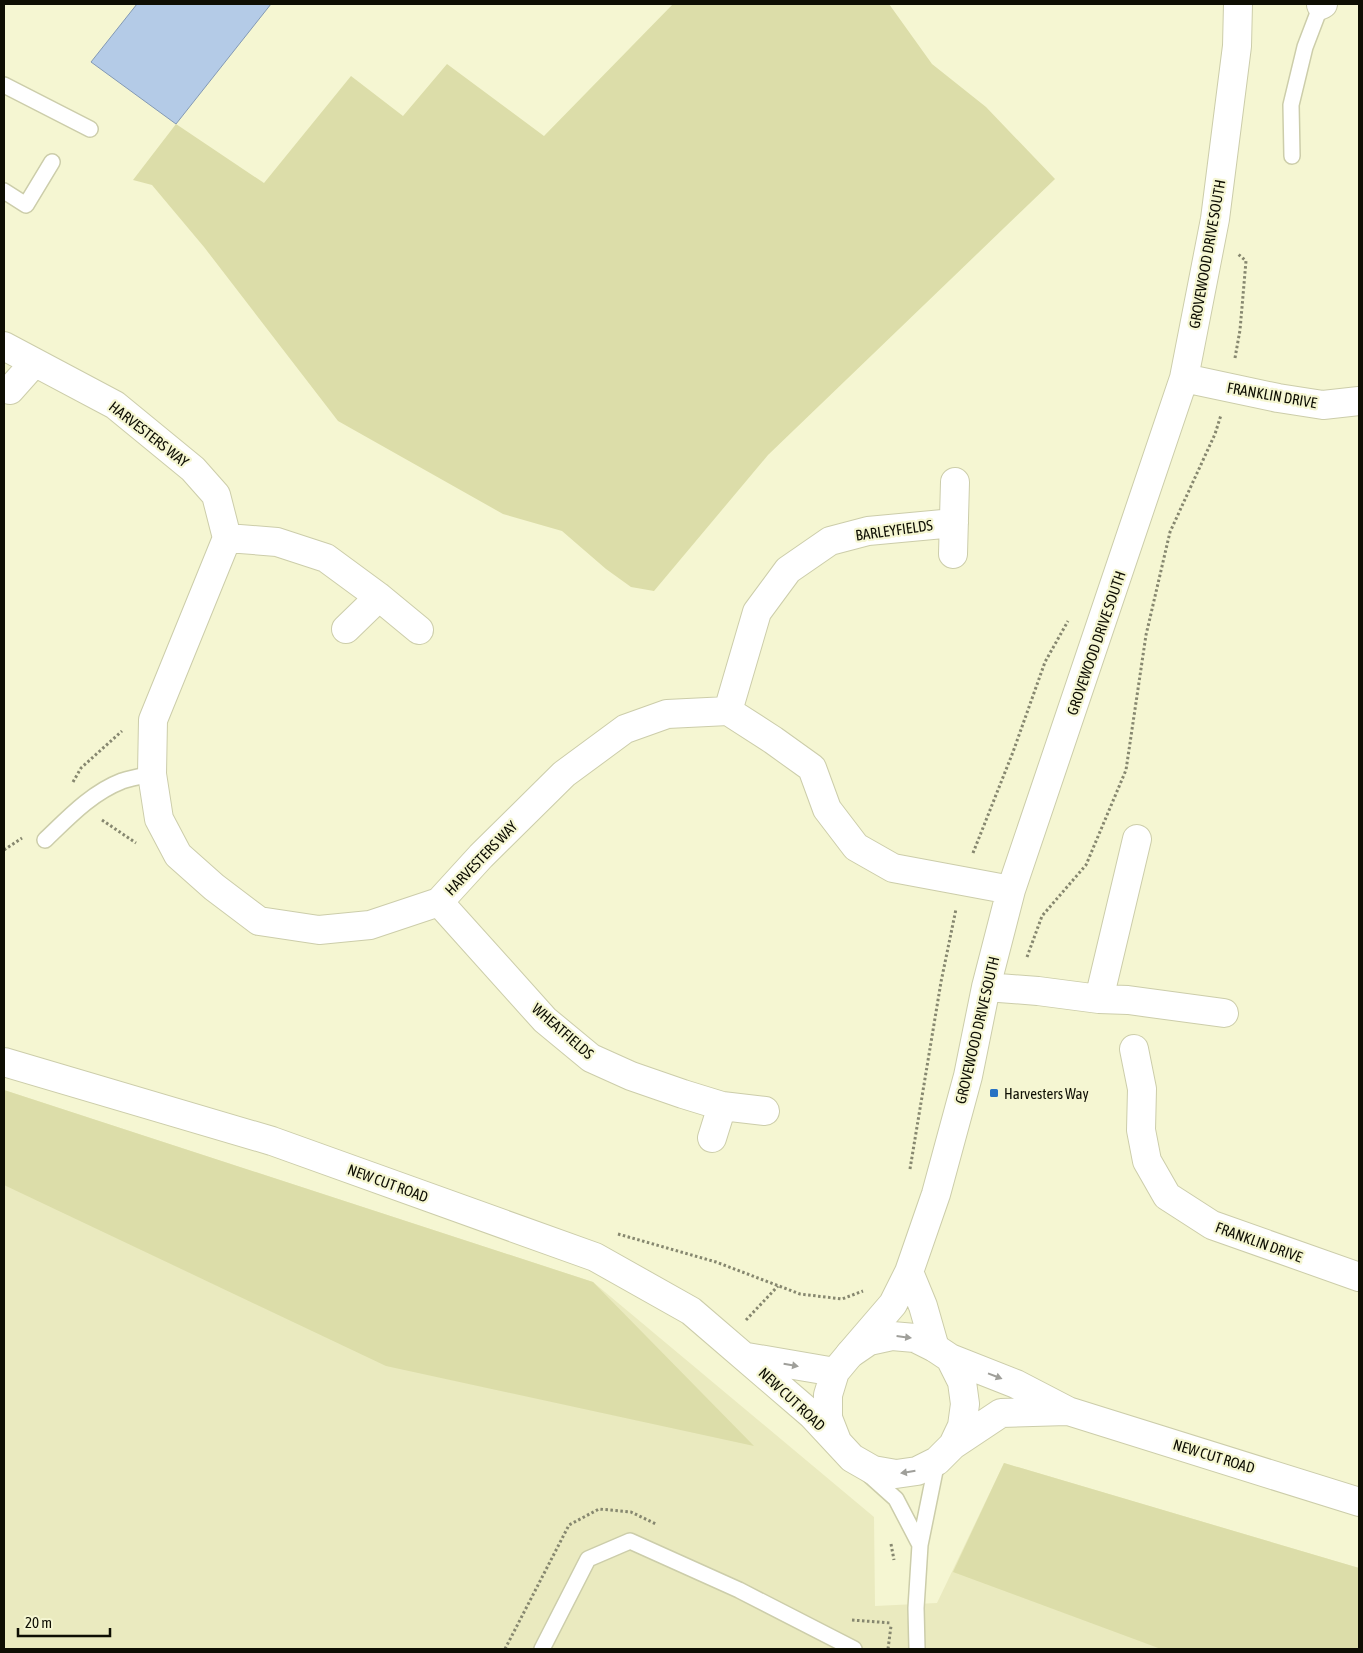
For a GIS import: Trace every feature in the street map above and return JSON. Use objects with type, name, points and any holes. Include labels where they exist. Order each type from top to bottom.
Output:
[{"type":"street","name":"GROVEWOOD DRIVE SOUTH","points":[[842,1363],[893,1304],[908,1272],[939,1185],[968,1076],[986,987],[1011,890],[1184,378],[1213,232],[1237,46],[1238,4]]},
{"type":"street","name":"HARVESTERS WAY","points":[[10,390],[14,355],[115,405],[193,469],[216,495],[227,538],[153,720],[152,774],[159,819],[178,854],[214,887],[259,921],[319,930],[370,925],[439,902],[481,856],[564,774],[625,729],[667,714],[728,711]]},
{"type":"street","name":"FRANKLIN DRIVE","points":[[1184,378],[1278,398],[1323,404],[1359,401]]},
{"type":"street","name":"BARLEYFIELDS","points":[[953,554],[955,482]]},
{"type":"street","name":"BARLEYFIELDS","points":[[728,711],[757,612],[788,570],[830,541],[868,531],[954,522]]},
{"type":"street","points":[[227,538],[277,542],[326,558],[379,597],[419,630]]},
{"type":"street","points":[[346,629],[379,597]]},
{"type":"street","points":[[728,711],[812,768],[827,809],[856,847],[893,868],[1011,890]]},
{"type":"street","points":[[1099,999],[1137,839]]},
{"type":"street","name":"WHEATFIELDS","points":[[439,902],[545,1020],[591,1058],[631,1076],[722,1106],[765,1111]]},
{"type":"street","points":[[986,987],[1099,999],[1128,1000],[1224,1013]]},
{"type":"street","name":"FRANKLIN DRIVE","points":[[1134,1049],[1142,1089],[1141,1130],[1147,1161],[1167,1196],[1212,1225],[1359,1277]]},
{"type":"street","name":"NEW CUT ROAD","points":[[4,1062],[272,1142],[595,1257],[691,1311],[812,1415],[844,1450]]},
{"type":"street","points":[[712,1138],[722,1106]]},
{"type":"street","points":[[908,1272],[943,1353],[962,1382],[965,1404],[962,1426],[945,1453],[917,1471],[896,1474],[872,1470],[844,1450],[828,1418],[828,1395],[842,1363],[869,1341],[892,1336],[915,1338],[943,1353]]},
{"type":"street","name":"NEW CUT ROAD","points":[[943,1353],[1016,1384],[1068,1411],[1359,1502]]},
{"type":"street","name":"NEW CUT ROAD","points":[[747,1358],[842,1363]]},
{"type":"street","name":"NEW CUT ROAD","points":[[945,1453],[1001,1413],[1068,1411]]},
{"type":"lane","points":[[1292,156],[1291,105],[1305,47],[1322,5]]},
{"type":"lane","points":[[4,85],[90,128]]},
{"type":"lane","points":[[4,191],[26,205],[52,162]]},
{"type":"lane","points":[[45,840],[95,794],[122,781],[152,774]]},
{"type":"lane","points":[[844,1450],[896,1498],[920,1545]]},
{"type":"lane","points":[[917,1649],[916,1608],[920,1545],[945,1453]]},
{"type":"lane","points":[[542,1649],[588,1559],[630,1541],[739,1590],[854,1649]]},
{"type":"path","points":[[1015,989],[1042,916],[1086,865],[1126,770],[1146,635],[1170,532],[1215,434],[1229,388],[1240,330],[1246,261],[1213,232]]},
{"type":"path","points":[[910,1172],[941,982],[962,880],[1013,752],[1046,662],[1069,620]]},
{"type":"path","points":[[74,780],[81,807],[150,852],[172,843]]},
{"type":"path","points":[[613,1233],[716,1262],[800,1294],[842,1299],[865,1290],[893,1304]]},
{"type":"shaded area","points":[[673,4],[889,4],[932,64],[986,107],[1055,179],[768,455],[654,591],[631,587],[606,569],[562,531],[503,514],[338,421],[204,247],[152,185],[133,180],[176,124],[264,183],[351,76],[403,116],[447,64],[544,136]]},
{"type":"shaded area","points":[[4,1090],[593,1282],[874,1517],[875,1606],[937,1603],[1004,1463],[1359,1568],[1359,1649],[4,1649]]},
{"type":"shaded area","points":[[4,1090],[593,1282],[754,1446],[386,1366],[4,1185]]},
{"type":"shaded area","points":[[1004,1463],[1359,1568],[1359,1649],[1161,1649],[953,1572]]},
{"type":"building","points":[[137,4],[271,4],[176,124],[91,62]]},
{"type":"place","name":"Harvesters Way","points":[[994,1093]]}]
